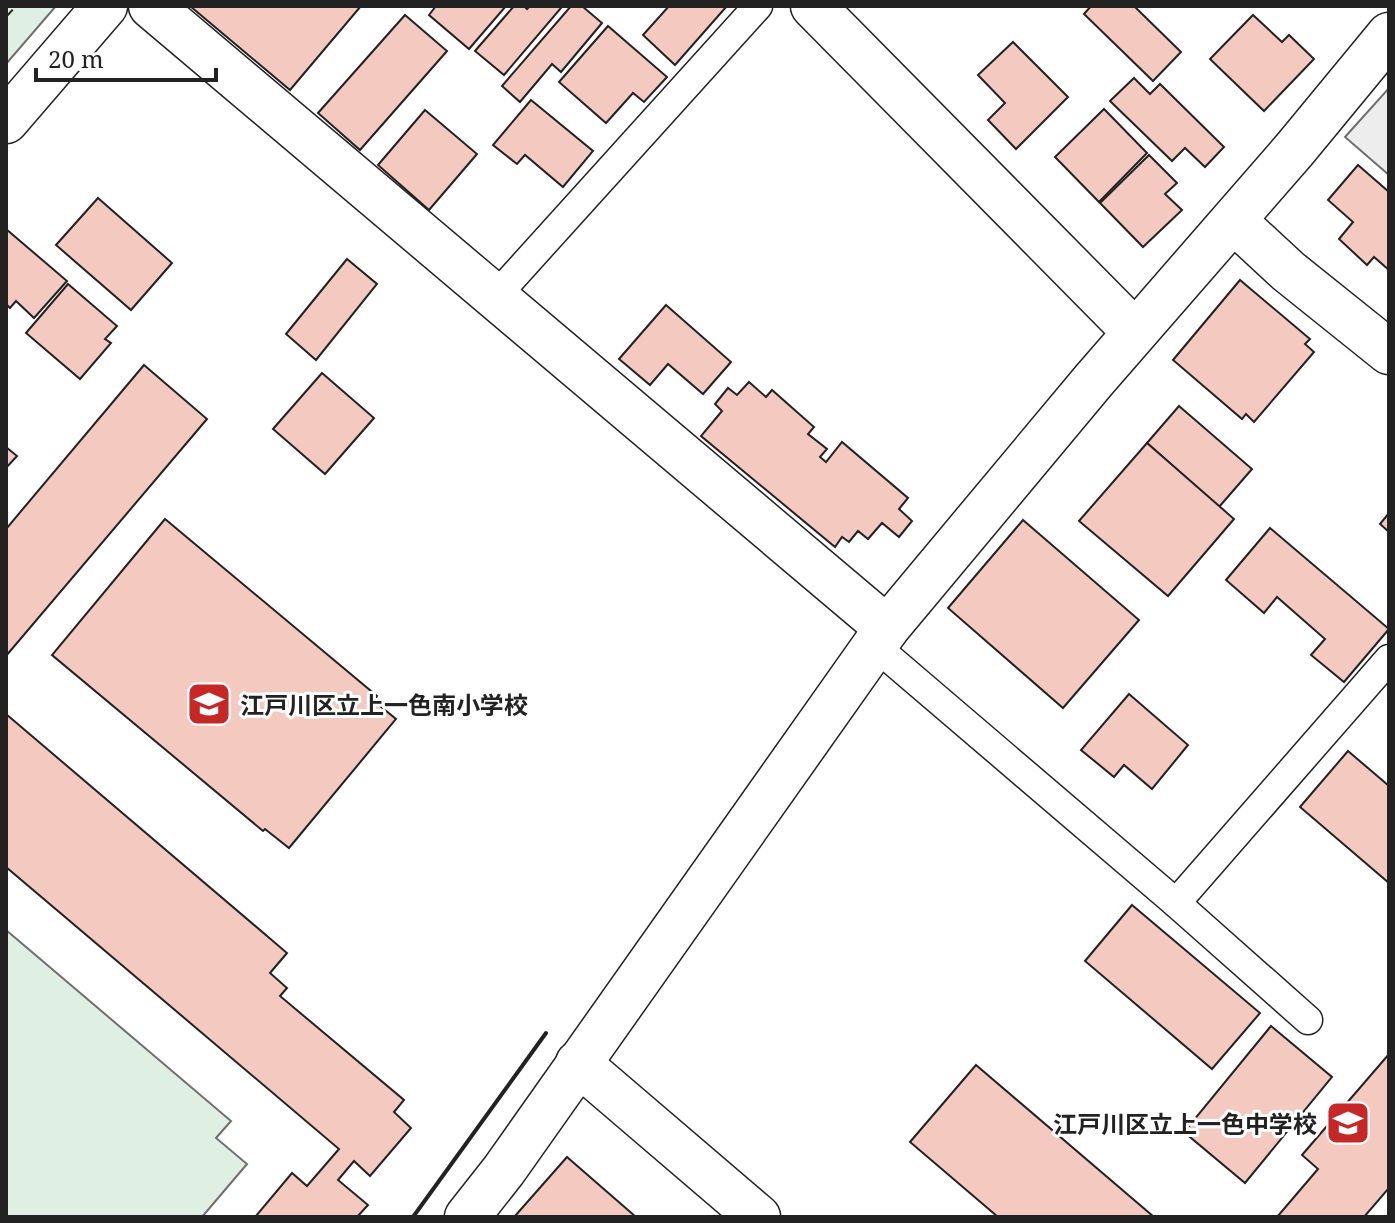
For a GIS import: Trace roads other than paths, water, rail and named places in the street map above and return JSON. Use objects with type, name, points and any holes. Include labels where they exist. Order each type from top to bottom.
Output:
[{"type":"street","points":[[6,121],[105,6]]},
{"type":"street","points":[[151,6],[494,298],[880,636]]},
{"type":"street","points":[[813,6],[1135,332]]},
{"type":"street","points":[[467,1217],[504,1170],[880,636],[1389,35]]},
{"type":"street","points":[[1234,221],[1288,271],[1389,352]]},
{"type":"street","points":[[578,1063],[758,1217]]},
{"type":"lane","points":[[494,298],[758,6]]},
{"type":"lane","points":[[880,636],[1308,1020]]},
{"type":"lane","points":[[1176,903],[1389,659]]},
{"type":"place","name":"江戸川区立上一色南小学校","points":[[209,704]]},
{"type":"place","name":"江戸川区立上一色中学校","points":[[1348,1123]]}]
